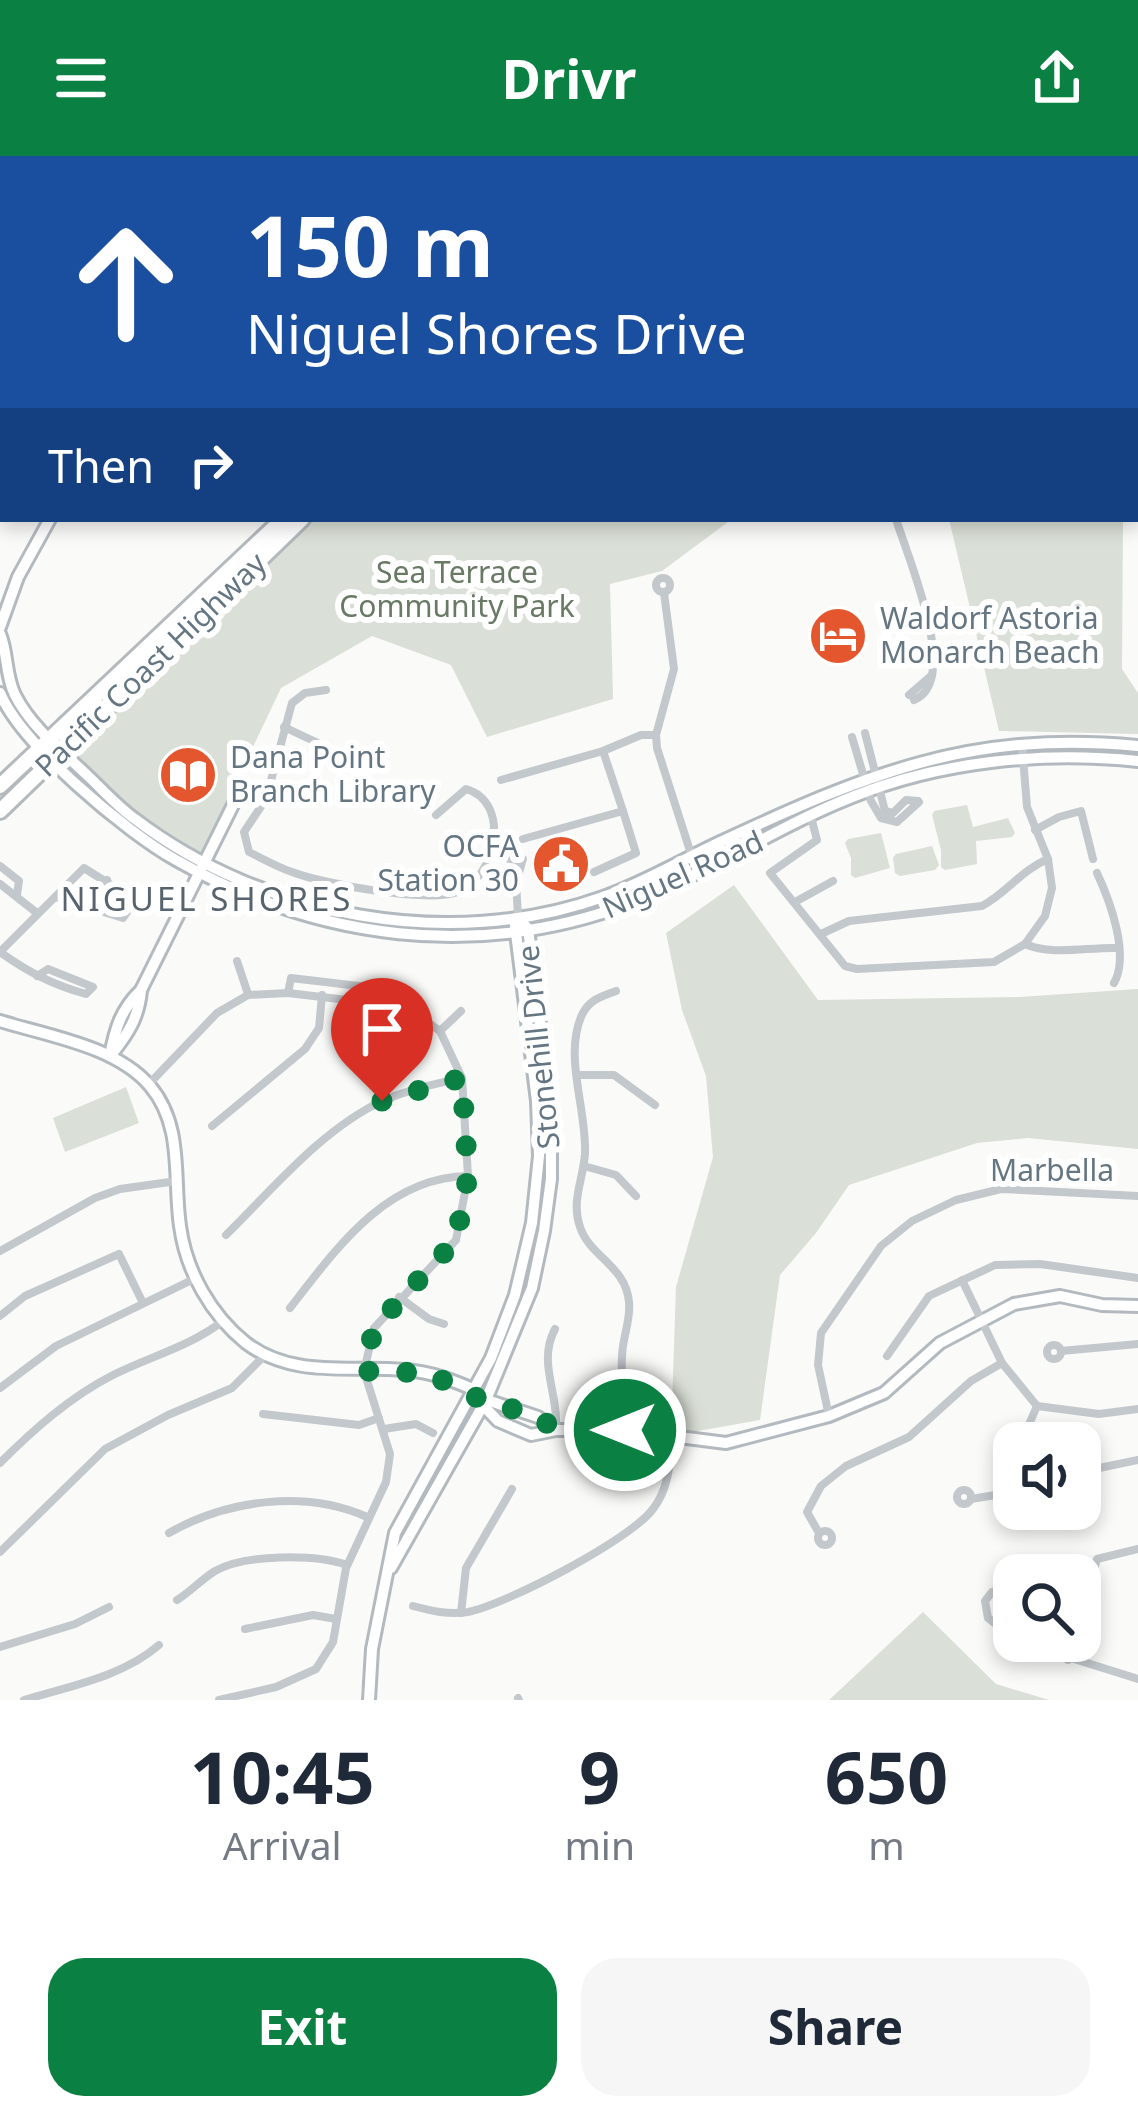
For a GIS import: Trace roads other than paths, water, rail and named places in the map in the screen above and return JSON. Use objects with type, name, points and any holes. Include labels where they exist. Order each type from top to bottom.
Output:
[{"type":"highway","name":"Pacific Coast Highway","points":[[0,811],[52,750],[281,522]]},
{"type":"highway","name":"Pacific Coast Highway","points":[[209,597],[298,522]]},
{"type":"highway","name":"Pacific Coast Highway","points":[[0,786],[52,750]]},
{"type":"main road","points":[[48,522],[18,577],[0,630],[15,695],[52,750]]},
{"type":"main road","points":[[0,694],[19,724],[52,750]]},
{"type":"main road","name":"Niguel Road","points":[[204,868],[343,913],[437,922],[518,916],[602,897],[869,776],[935,757],[1022,745],[1138,746]]},
{"type":"main road","name":"Niguel Road","points":[[52,750],[134,819],[261,904],[340,925],[440,936],[528,929],[634,902],[873,790],[929,772],[1023,760],[1138,761]]},
{"type":"main road","points":[[110,1056],[126,1004],[141,990],[237,797]]},
{"type":"main road","name":"Stonehill Drive","points":[[369,1700],[372,1648],[386,1575],[532,1288],[551,1179],[551,1107],[528,929],[518,916]]},
{"type":"main road","name":"Stonehill Drive","points":[[478,1397],[515,1295],[532,1222],[538,1156],[538,1101],[513,931],[518,916]]},
{"type":"main road","points":[[0,1021],[110,1056],[148,1084],[173,1132],[180,1228],[194,1279],[224,1322],[265,1354],[317,1370],[429,1373],[478,1397],[538,1417],[556,1430]]},
{"type":"main road","points":[[478,1397],[498,1421],[531,1435],[556,1430],[625,1430],[726,1443],[829,1415],[884,1393],[940,1343],[1014,1304],[1060,1296],[1138,1306]]},
{"type":"street","points":[[897,522],[930,620],[933,674],[912,698]]},
{"type":"street","points":[[664,593],[674,669],[656,735],[661,766],[692,857]]},
{"type":"street","points":[[326,690],[305,693],[292,703],[266,800],[247,826],[244,842],[249,852],[295,874],[371,890],[442,897],[470,886],[483,873],[494,834],[492,812],[478,792],[466,789],[436,814]]},
{"type":"street","points":[[284,727],[320,744]]},
{"type":"street","points":[[865,733],[869,776]]},
{"type":"street","points":[[501,780],[603,751],[641,735],[656,735]]},
{"type":"street","points":[[852,737],[869,776],[876,812],[892,823],[920,802],[906,800],[889,814],[873,790]]},
{"type":"street","points":[[812,817],[817,840],[770,873],[845,966],[994,962],[1025,944],[1045,916],[1052,888],[1048,859],[1027,807],[1022,745]]},
{"type":"street","points":[[594,872],[636,854],[603,751]]},
{"type":"street","points":[[237,797],[293,802]]},
{"type":"street","points":[[523,839],[623,811]]},
{"type":"street","points":[[1036,830],[1081,811],[1093,859]]},
{"type":"street","name":"Stonehill Drive","points":[[489,852],[522,861],[516,883],[518,916]]},
{"type":"street","points":[[821,934],[849,921],[982,906],[998,898],[1028,867],[1048,859]]},
{"type":"street","points":[[0,866],[19,881],[17,895]]},
{"type":"street","points":[[37,976],[48,969],[93,987],[86,994],[51,985],[37,976],[0,952],[37,913],[84,868],[135,900],[126,918],[55,897]]},
{"type":"street","points":[[1097,873],[1108,896],[1122,970],[1114,983]]},
{"type":"street","points":[[91,907],[107,880]]},
{"type":"street","points":[[795,902],[833,881]]},
{"type":"street","points":[[0,884],[37,913]]},
{"type":"street","points":[[1025,944],[1042,952],[1118,948]]},
{"type":"street","points":[[237,962],[248,994]]},
{"type":"street","points":[[288,992],[291,979],[333,982],[400,991],[408,994],[406,1007]]},
{"type":"street","points":[[616,991],[594,999],[580,1019],[574,1051],[586,1129],[575,1204],[584,1237],[619,1274],[629,1302],[622,1353],[625,1430]]},
{"type":"street","points":[[148,1084],[217,1013],[248,994],[288,992],[406,1007],[440,1031],[462,1078],[468,1176],[456,1240],[374,1328],[364,1371],[391,1454],[386,1482],[347,1565],[333,1642],[316,1669],[276,1687],[219,1700]]},
{"type":"street","points":[[212,1126],[305,1048],[320,1028],[322,995]]},
{"type":"street","points":[[440,1031],[460,1011]]},
{"type":"street","points":[[578,1075],[614,1075],[655,1105]]},
{"type":"street","points":[[226,1235],[322,1142],[355,1117],[382,1101],[462,1078]]},
{"type":"street","points":[[584,1166],[616,1175],[636,1196]]},
{"type":"street","points":[[290,1308],[335,1250],[384,1204],[442,1176],[468,1176]]},
{"type":"street","points":[[0,1251],[95,1198],[120,1189],[178,1181]]},
{"type":"street","name":"Marbella","points":[[829,1415],[818,1365],[821,1333],[881,1246],[912,1221],[956,1200],[1001,1189],[1138,1196]]},
{"type":"street","points":[[456,1240],[470,1245]]},
{"type":"street","points":[[0,1316],[25,1296],[119,1254],[142,1301]]},
{"type":"street","points":[[886,1356],[929,1296],[995,1265],[1040,1264],[1138,1278]]},
{"type":"street","points":[[0,1388],[56,1346],[194,1279]]},
{"type":"street","points":[[962,1280],[1002,1364],[1037,1406],[1099,1414],[1138,1409]]},
{"type":"street","points":[[399,1297],[444,1324]]},
{"type":"street","points":[[0,1463],[35,1429],[96,1384],[187,1346],[224,1322]]},
{"type":"street","points":[[555,1329],[546,1358],[558,1406],[556,1430]]},
{"type":"street","points":[[1061,1351],[1138,1344]]},
{"type":"street","points":[[0,1552],[106,1449],[232,1388],[265,1354]]},
{"type":"street","points":[[819,1533],[807,1512],[820,1486],[846,1466],[909,1437],[971,1381],[1002,1364]]},
{"type":"street","points":[[1030,1422],[1037,1406]]},
{"type":"street","points":[[263,1414],[359,1425],[380,1418]]},
{"type":"street","points":[[384,1429],[416,1424],[434,1433]]},
{"type":"street","points":[[413,1606],[461,1613],[505,1599],[623,1537],[656,1504],[668,1477],[672,1438]]},
{"type":"street","points":[[1101,1468],[1138,1460]]},
{"type":"street","points":[[461,1613],[466,1568],[512,1489]]},
{"type":"street","points":[[971,1499],[993,1495]]},
{"type":"street","points":[[169,1533],[201,1515],[234,1507],[311,1501],[339,1504],[367,1517]]},
{"type":"street","points":[[1101,1558],[1138,1549]]},
{"type":"street","points":[[177,1600],[216,1571],[236,1564],[293,1558],[347,1565]]},
{"type":"street","points":[[993,1592],[985,1601],[993,1622]]},
{"type":"street","points":[[0,1647],[75,1624],[109,1607]]},
{"type":"street","points":[[245,1629],[313,1615],[336,1619]]},
{"type":"street","points":[[24,1700],[101,1677],[142,1660],[159,1646]]},
{"type":"street","points":[[1076,1662],[1138,1678]]},
{"type":"place","name":"Waldorf Astoria Monarch Beach","points":[[838,636]]},
{"type":"place","name":"Dana Point Branch Library","points":[[188,775]]},
{"type":"place","name":"OCFA Station 30","points":[[561,864]]},
{"type":"district","name":"NIGUEL SHORES","points":[[207,899]]},
{"type":"park label","name":"Sea Terrace Community Park","points":[[457,590]]}]
